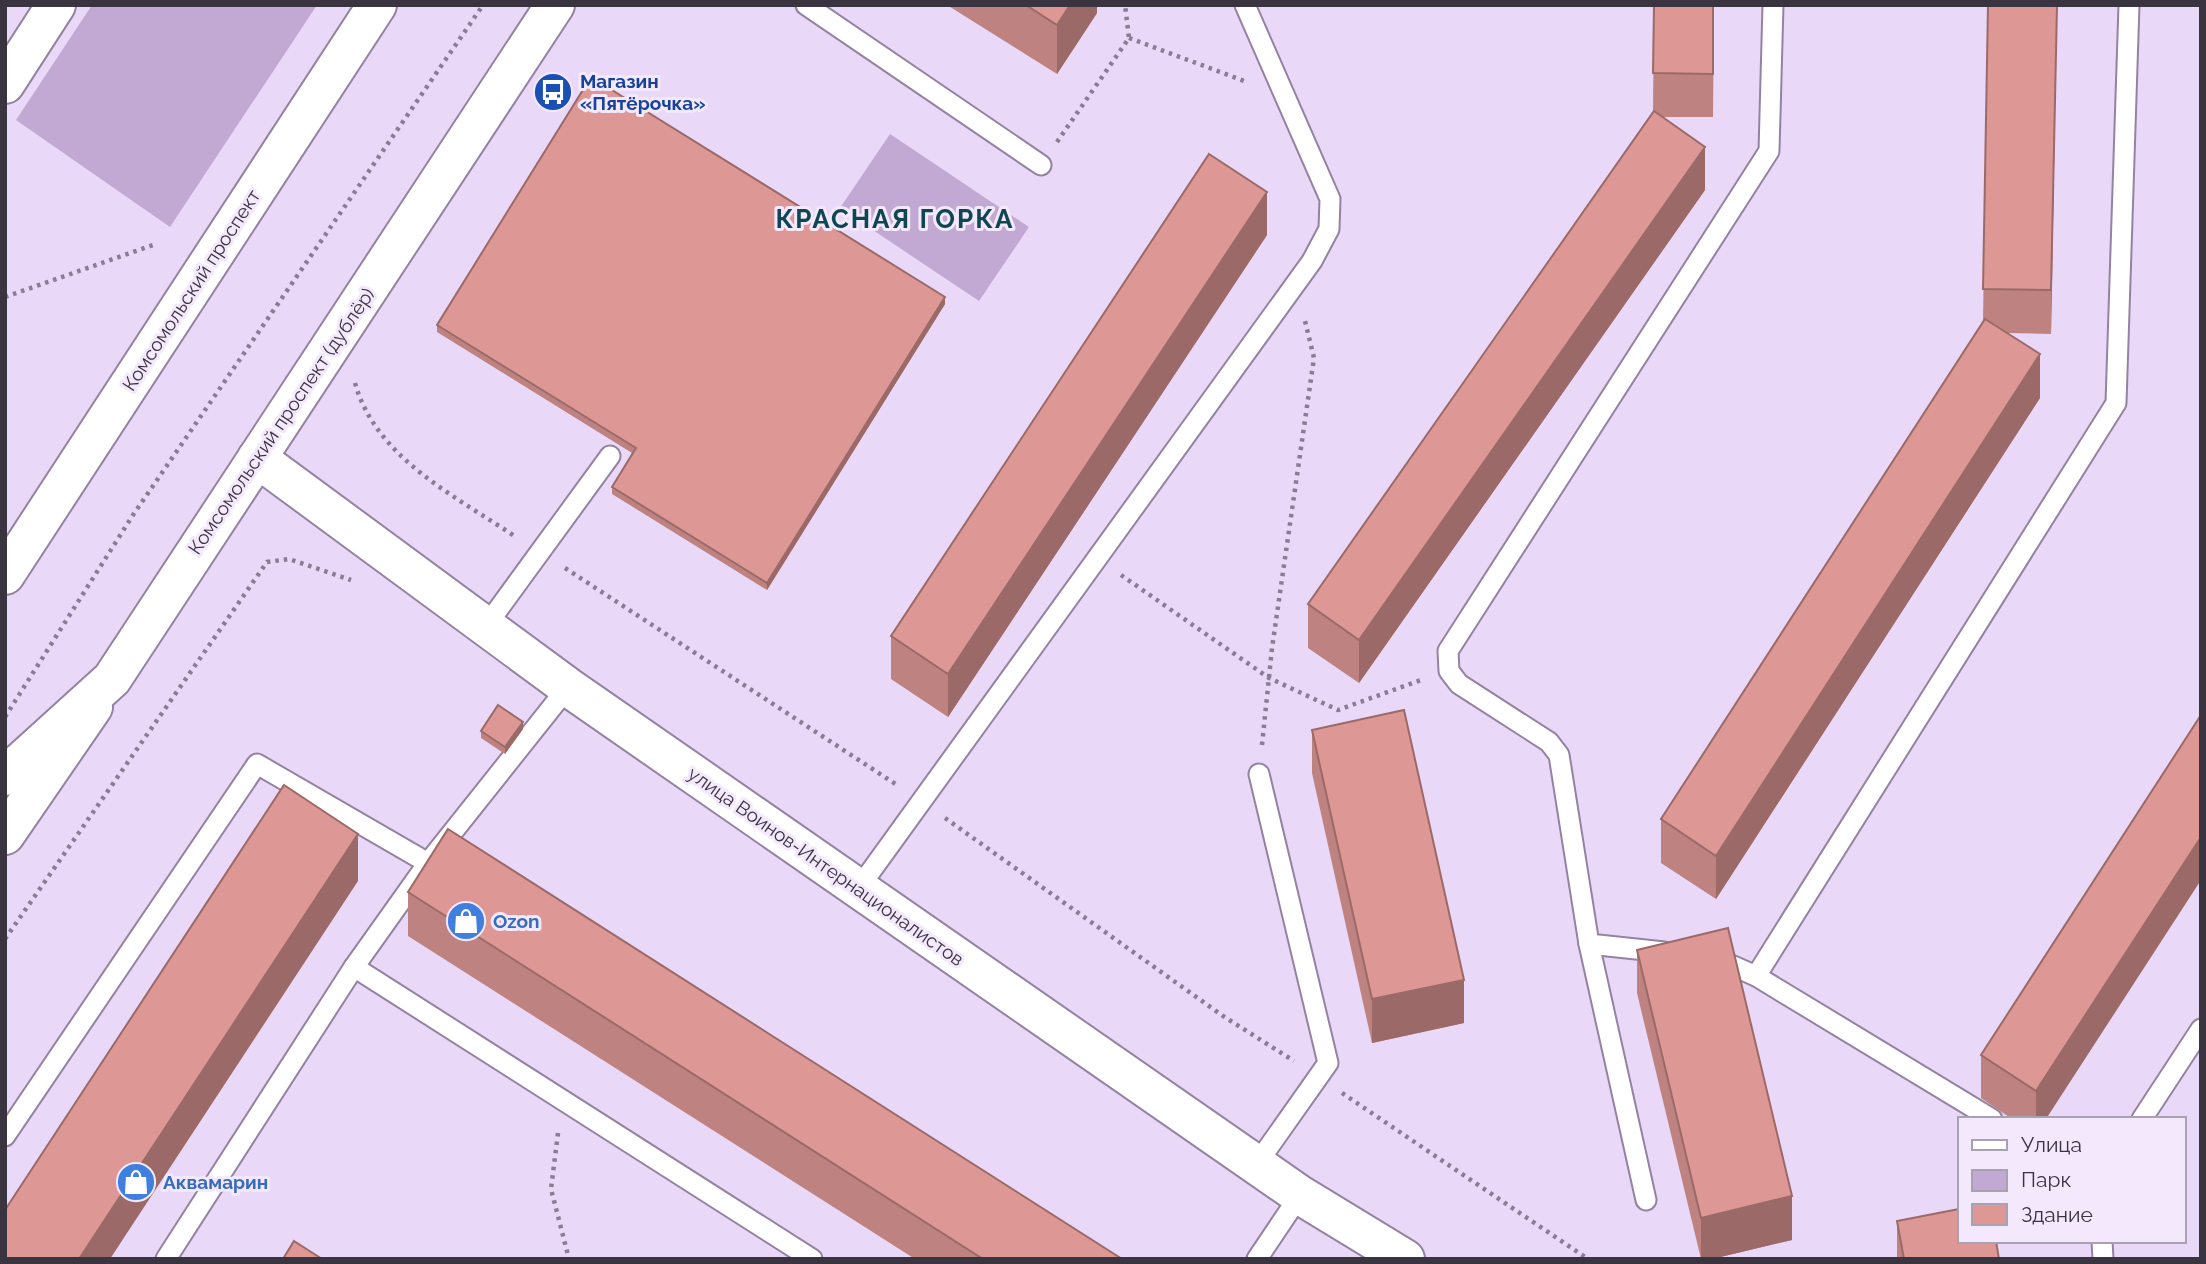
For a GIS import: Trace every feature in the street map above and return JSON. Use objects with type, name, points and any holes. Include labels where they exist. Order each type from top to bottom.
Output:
[{"type":"main road","points":[[5,84],[56,5]]},
{"type":"main road","name":"Комсомольский проспект","points":[[5,575],[377,5]]},
{"type":"main road","name":"Комсомольский проспект (дублёр)","points":[[5,835],[320,366],[555,5]]},
{"type":"main road","name":"улица Воинов-Интернационалистов","points":[[257,458],[568,687],[1256,1165],[1405,1259]]},
{"type":"main road","points":[[5,776],[112,678]]},
{"type":"lane","points":[[806,5],[1041,165]]},
{"type":"lane","points":[[858,889],[1297,282],[1329,229],[1330,199],[1245,5]]},
{"type":"lane","points":[[1646,1200],[1589,944],[1559,755],[1549,742],[1459,684],[1449,671],[1448,651],[1769,151],[1773,5]]},
{"type":"lane","points":[[1756,976],[2116,403],[2129,5]]},
{"type":"lane","points":[[486,626],[610,456]]},
{"type":"lane","points":[[166,1259],[354,967],[428,863],[568,687]]},
{"type":"lane","points":[[5,1136],[257,765],[428,863]]},
{"type":"lane","points":[[1256,1165],[1328,1063],[1259,774]]},
{"type":"lane","points":[[1589,944],[1710,957],[1756,976],[1990,1117]]},
{"type":"lane","points":[[354,967],[812,1259]]},
{"type":"lane","points":[[2143,1117],[2201,1029]]},
{"type":"lane","points":[[1257,1259],[1300,1195]]},
{"type":"path","points":[[5,717],[133,515],[483,5]]},
{"type":"path","points":[[1041,165],[1129,38],[1125,5]]},
{"type":"path","points":[[1129,38],[1285,96]]},
{"type":"path","points":[[5,297],[153,245]]},
{"type":"path","points":[[1259,774],[1269,678],[1314,358],[1297,282]]},
{"type":"path","points":[[361,372],[354,384],[383,440],[422,475],[922,801],[1223,1016],[1588,1259]]},
{"type":"path","points":[[1098,558],[1269,678],[1338,710],[1449,671]]},
{"type":"path","points":[[5,939],[267,562],[289,559],[349,578]]},
{"type":"path","points":[[562,1100],[551,1189],[569,1259]]},
{"type":"green space","points":[[92,5],[317,5],[170,227],[16,120]]},
{"type":"green space","points":[[890,134],[1029,227],[979,301],[840,208]]},
{"type":"building","points":[[1026,5],[1070,5],[1057,25]]},
{"type":"building","points":[[1654,5],[1713,5],[1713,74],[1653,73]]},
{"type":"building","points":[[1988,5],[2057,5],[2051,290],[1983,289]]},
{"type":"building","points":[[591,77],[945,297],[767,583],[612,487],[636,448],[437,325]]},
{"type":"building","points":[[1654,111],[1705,147],[1359,640],[1308,604]]},
{"type":"building","points":[[1209,154],[1267,192],[948,674],[891,636]]},
{"type":"building","points":[[1985,319],[2040,354],[1716,856],[1661,819]]},
{"type":"building","points":[[498,705],[523,722],[505,747],[481,731]]},
{"type":"building","points":[[1404,710],[1464,980],[1372,999],[1312,730]]},
{"type":"building","points":[[2201,715],[2201,837],[2036,1091],[1981,1055]]},
{"type":"building","points":[[284,785],[358,834],[79,1259],[5,1259],[5,1210]]},
{"type":"building","points":[[448,829],[1122,1259],[983,1259],[408,892]]},
{"type":"building","points":[[1728,928],[1792,1196],[1701,1218],[1637,950]]},
{"type":"building","points":[[1958,1209],[1958,1243],[1996,1243],[1999,1259],[1904,1259],[1897,1221]]},
{"type":"building","points":[[294,1241],[322,1259],[283,1259]]},
{"type":"place","name":"Магазин «Пятёрочка»","points":[[553,92]]},
{"type":"place","name":"Ozon","points":[[466,921]]},
{"type":"place","name":"Аквамарин","points":[[136,1182]]},
{"type":"district","name":"КРАСНАЯ ГОРКА","points":[[895,219]]}]
